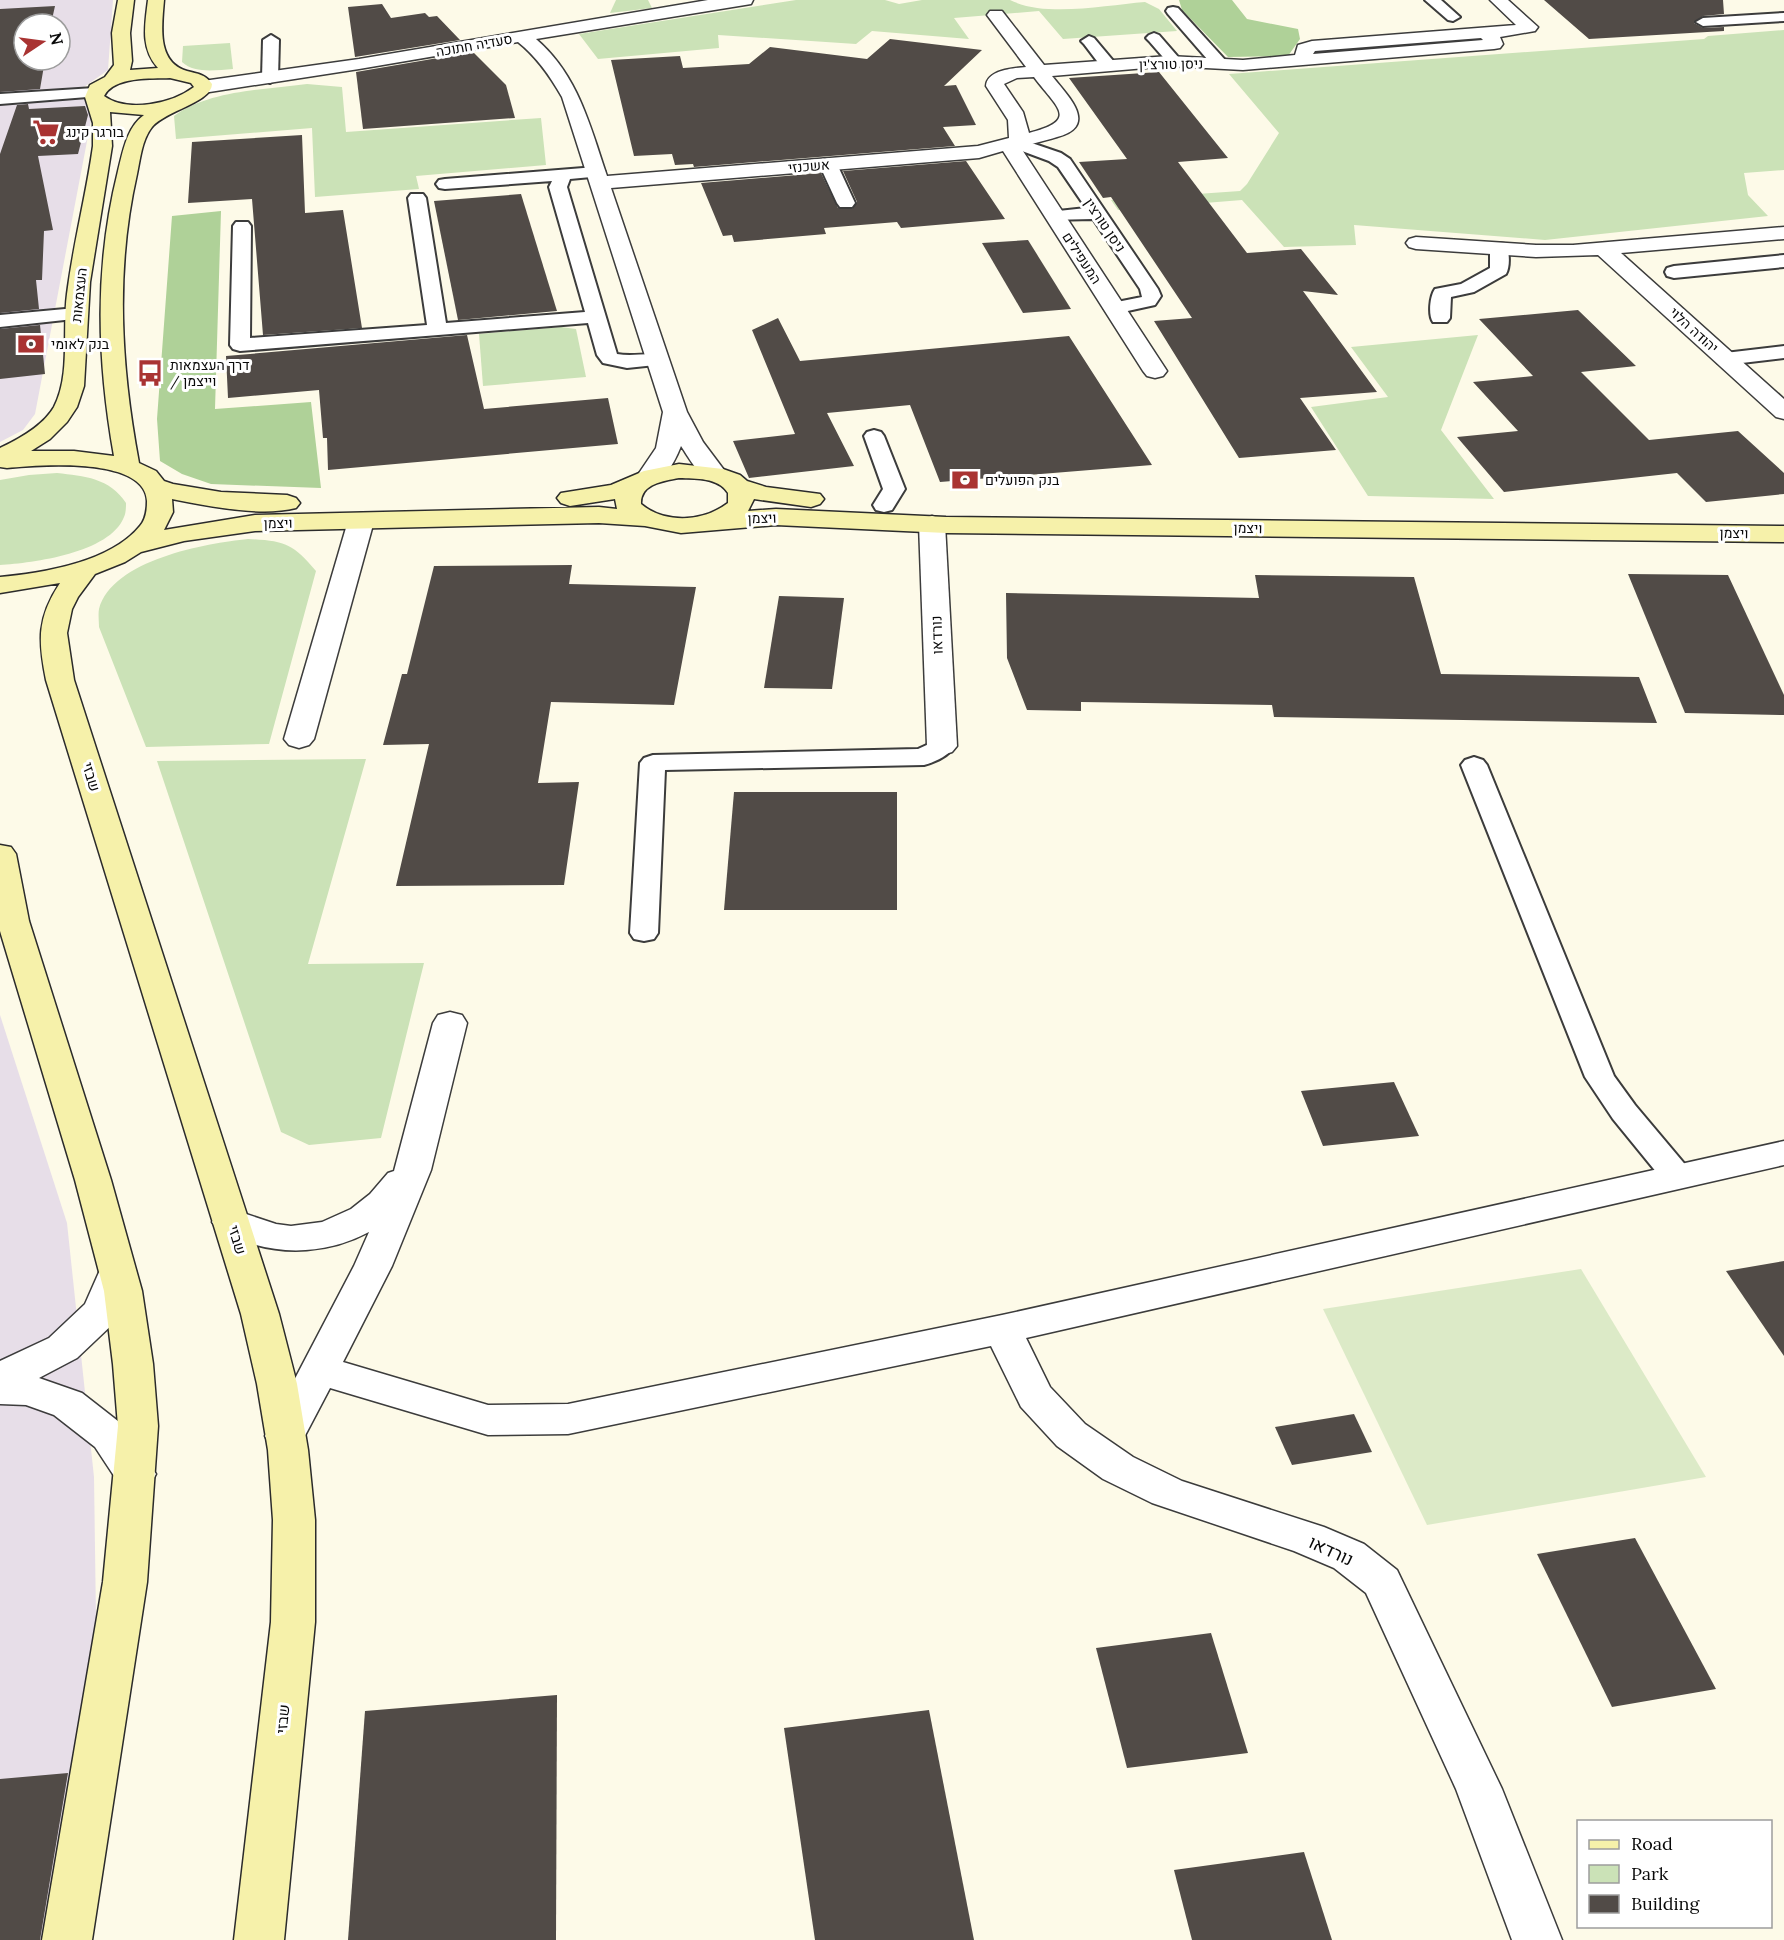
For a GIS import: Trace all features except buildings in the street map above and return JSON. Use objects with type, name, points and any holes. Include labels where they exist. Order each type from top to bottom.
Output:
[{"type":"street","points":[[111,81],[137,74],[177,74],[197,79],[203,87],[199,94],[191,99],[169,106],[115,108],[96,97],[111,81],[120,73],[125,59],[121,37],[126,0]]},
{"type":"street","points":[[156,0],[154,48],[168,68],[177,74]]},
{"type":"street","name":"סעדיה חתוכה","points":[[203,87],[523,37],[670,5],[745,0]]},
{"type":"street","name":"ניסן טורצ'ין","points":[[1013,144],[1020,127],[1017,117],[995,86],[995,81],[1014,73],[1174,61],[1220,64],[1304,60],[1304,48],[1312,46],[1485,33],[1529,27],[1498,0]]},
{"type":"street","points":[[581,26],[594,9]]},
{"type":"street","points":[[996,15],[1038,71]]},
{"type":"street","points":[[523,37],[537,48],[556,70],[571,97],[675,412],[692,444],[715,474]]},
{"type":"street","name":"אשכנזי","points":[[598,177],[828,164],[979,152],[1013,144],[1054,132],[1067,125],[1070,117],[1068,109],[1038,71]]},
{"type":"street","name":"העצמאות","points":[[0,457],[35,439],[62,413],[70,395],[74,373],[76,314],[103,142],[102,111],[96,97]]},
{"type":"street","name":"העצמאות","points":[[129,468],[119,418],[111,316],[111,274],[122,197],[134,145],[144,124],[169,106]]},
{"type":"street","name":"המעפילים","points":[[1013,144],[1055,216],[1155,371]]},
{"type":"street","points":[[1416,243],[1536,251],[1604,249],[1784,233]]},
{"type":"street","name":"יהודה הלוי","points":[[1604,249],[1784,412]]},
{"type":"street","points":[[645,519],[628,506],[629,493],[662,462],[672,442],[675,412]]},
{"type":"street","points":[[0,462],[27,457],[63,456],[96,459],[129,468],[142,475],[156,487],[161,501],[159,515],[151,529],[130,547],[85,569],[56,577],[0,585]]},
{"type":"street","name":"ויצמן","points":[[156,487],[211,499],[270,503],[552,500],[615,492],[679,471],[715,474],[730,480],[739,487],[765,494],[884,505],[1784,516]]},
{"type":"street","points":[[712,521],[727,516],[741,503],[742,496],[739,487]]},
{"type":"street","name":"ויצמן","points":[[130,547],[183,533],[255,523],[599,515],[645,519],[677,525],[776,517],[932,525],[1784,534]]},
{"type":"street","points":[[300,739],[361,521]]},
{"type":"street","name":"נורדאו","points":[[932,525],[942,746]]},
{"type":"street","name":"שבזי","points":[[85,569],[69,588],[58,607],[53,625],[52,646],[60,680],[260,1314],[277,1384],[285,1436],[294,1520],[292,1622],[259,1940]]},
{"type":"street","points":[[0,854],[13,921],[93,1180],[123,1291],[133,1364],[138,1426],[126,1582],[67,1940]]},
{"type":"street","points":[[285,1436],[373,1266],[413,1170],[450,1023]]},
{"type":"street","points":[[320,1370],[488,1420],[568,1419],[1002,1329],[1784,1153]]},
{"type":"street","points":[[231,1222],[263,1235],[291,1238],[322,1236],[345,1228],[375,1210],[413,1170]]},
{"type":"street","points":[[0,1376],[25,1368],[63,1348],[102,1311],[117,1271]]},
{"type":"street","name":"נורדאו","points":[[1002,1329],[1035,1396],[1071,1435],[1118,1468],[1167,1492],[1309,1539],[1349,1556],[1382,1582],[1479,1789],[1537,1940]]},
{"type":"street","points":[[0,1389],[28,1390],[68,1404],[109,1436],[135,1474]]},
{"type":"lane","points":[[1432,0],[1453,17]]},
{"type":"lane","points":[[1173,11],[1220,64]]},
{"type":"lane","points":[[1703,22],[1784,17]]},
{"type":"lane","points":[[1154,38],[1174,61]]},
{"type":"lane","points":[[270,78],[271,40]]},
{"type":"lane","points":[[1089,41],[1109,66]]},
{"type":"lane","points":[[0,99],[96,97]]},
{"type":"lane","name":"ניסן טורצין","points":[[1013,144],[1055,157],[1064,163],[1152,296],[1142,304],[1114,308]]},
{"type":"lane","points":[[828,164],[846,203]]},
{"type":"lane","points":[[445,184],[564,174],[598,177]]},
{"type":"lane","points":[[564,174],[558,187],[610,359],[627,362],[658,360]]},
{"type":"lane","points":[[417,198],[437,329]]},
{"type":"lane","points":[[1055,216],[1097,213]]},
{"type":"lane","points":[[242,226],[240,345],[596,317]]},
{"type":"lane","points":[[1440,318],[1442,293],[1467,288],[1499,270],[1499,249]]},
{"type":"lane","points":[[1674,272],[1784,261]]},
{"type":"lane","points":[[0,321],[76,314]]},
{"type":"lane","points":[[1725,359],[1784,352]]},
{"type":"lane","points":[[874,436],[894,489],[884,505]]},
{"type":"lane","points":[[644,933],[653,763],[924,757],[942,746]]},
{"type":"lane","points":[[1474,765],[1600,1077],[1624,1112],[1677,1176]]},
{"type":"shaded area","points":[[0,0],[113,0],[108,70],[84,87],[93,103],[92,115],[35,414],[23,430],[0,442]]},
{"type":"shaded area","points":[[0,1015],[67,1223],[94,1477],[97,1690],[54,1940],[0,1940]]},
{"type":"green space","points":[[616,0],[648,0],[652,8],[610,13]]},
{"type":"green space","points":[[796,0],[885,0],[899,4],[922,0],[1010,0],[1041,8],[1058,9],[1145,2],[1159,9],[1177,31],[1063,39],[1039,11],[954,18],[969,39],[872,31],[856,44],[718,35],[719,48],[598,59],[579,34]]},
{"type":"green space","points":[[1179,0],[1232,0],[1247,19],[1298,29],[1300,39],[1288,56],[1228,57],[1182,10]]},
{"type":"green space","points":[[1784,30],[1784,170],[1744,173],[1748,195],[1768,216],[1545,240],[1354,225],[1356,245],[1284,247],[1242,200],[1118,210],[1111,200],[1240,191],[1247,184],[1279,133],[1229,74],[1704,39],[1708,36]]},
{"type":"green space","points":[[230,43],[233,69],[199,70],[182,62],[183,46]]},
{"type":"green space","points":[[307,84],[342,87],[346,132],[541,118],[546,165],[416,176],[419,189],[315,197],[312,128],[176,139],[174,116],[188,107],[238,92]]},
{"type":"green space","points":[[221,211],[215,409],[311,402],[321,488],[211,484],[182,474],[160,461],[157,419],[172,216]]},
{"type":"green space","points":[[561,327],[576,329],[586,377],[483,386],[479,334]]},
{"type":"green space","points":[[1478,335],[1441,430],[1494,499],[1368,496],[1311,407],[1388,397],[1351,347]]},
{"type":"green space","points":[[57,473],[86,477],[112,488],[126,503],[124,517],[116,529],[103,539],[69,554],[31,562],[0,565],[0,480]]},
{"type":"green space","points":[[248,539],[287,545],[300,554],[316,571],[269,744],[146,747],[99,627],[99,609],[107,592],[122,578],[141,566],[163,557],[209,545]]},
{"type":"green space","points":[[366,759],[308,964],[424,963],[381,1138],[309,1145],[281,1132],[157,761]]},
{"type":"green space","points":[[1581,1269],[1706,1477],[1427,1525],[1323,1309]]},
{"type":"place","name":"בורגר קינג","points":[[46,132]]},
{"type":"place","name":"בנק לאומי","points":[[31,344]]},
{"type":"place","name":"דרך העצמאות / וייצמן","points":[[150,373]]},
{"type":"place","name":"בנק הפועלים","points":[[965,480]]}]
